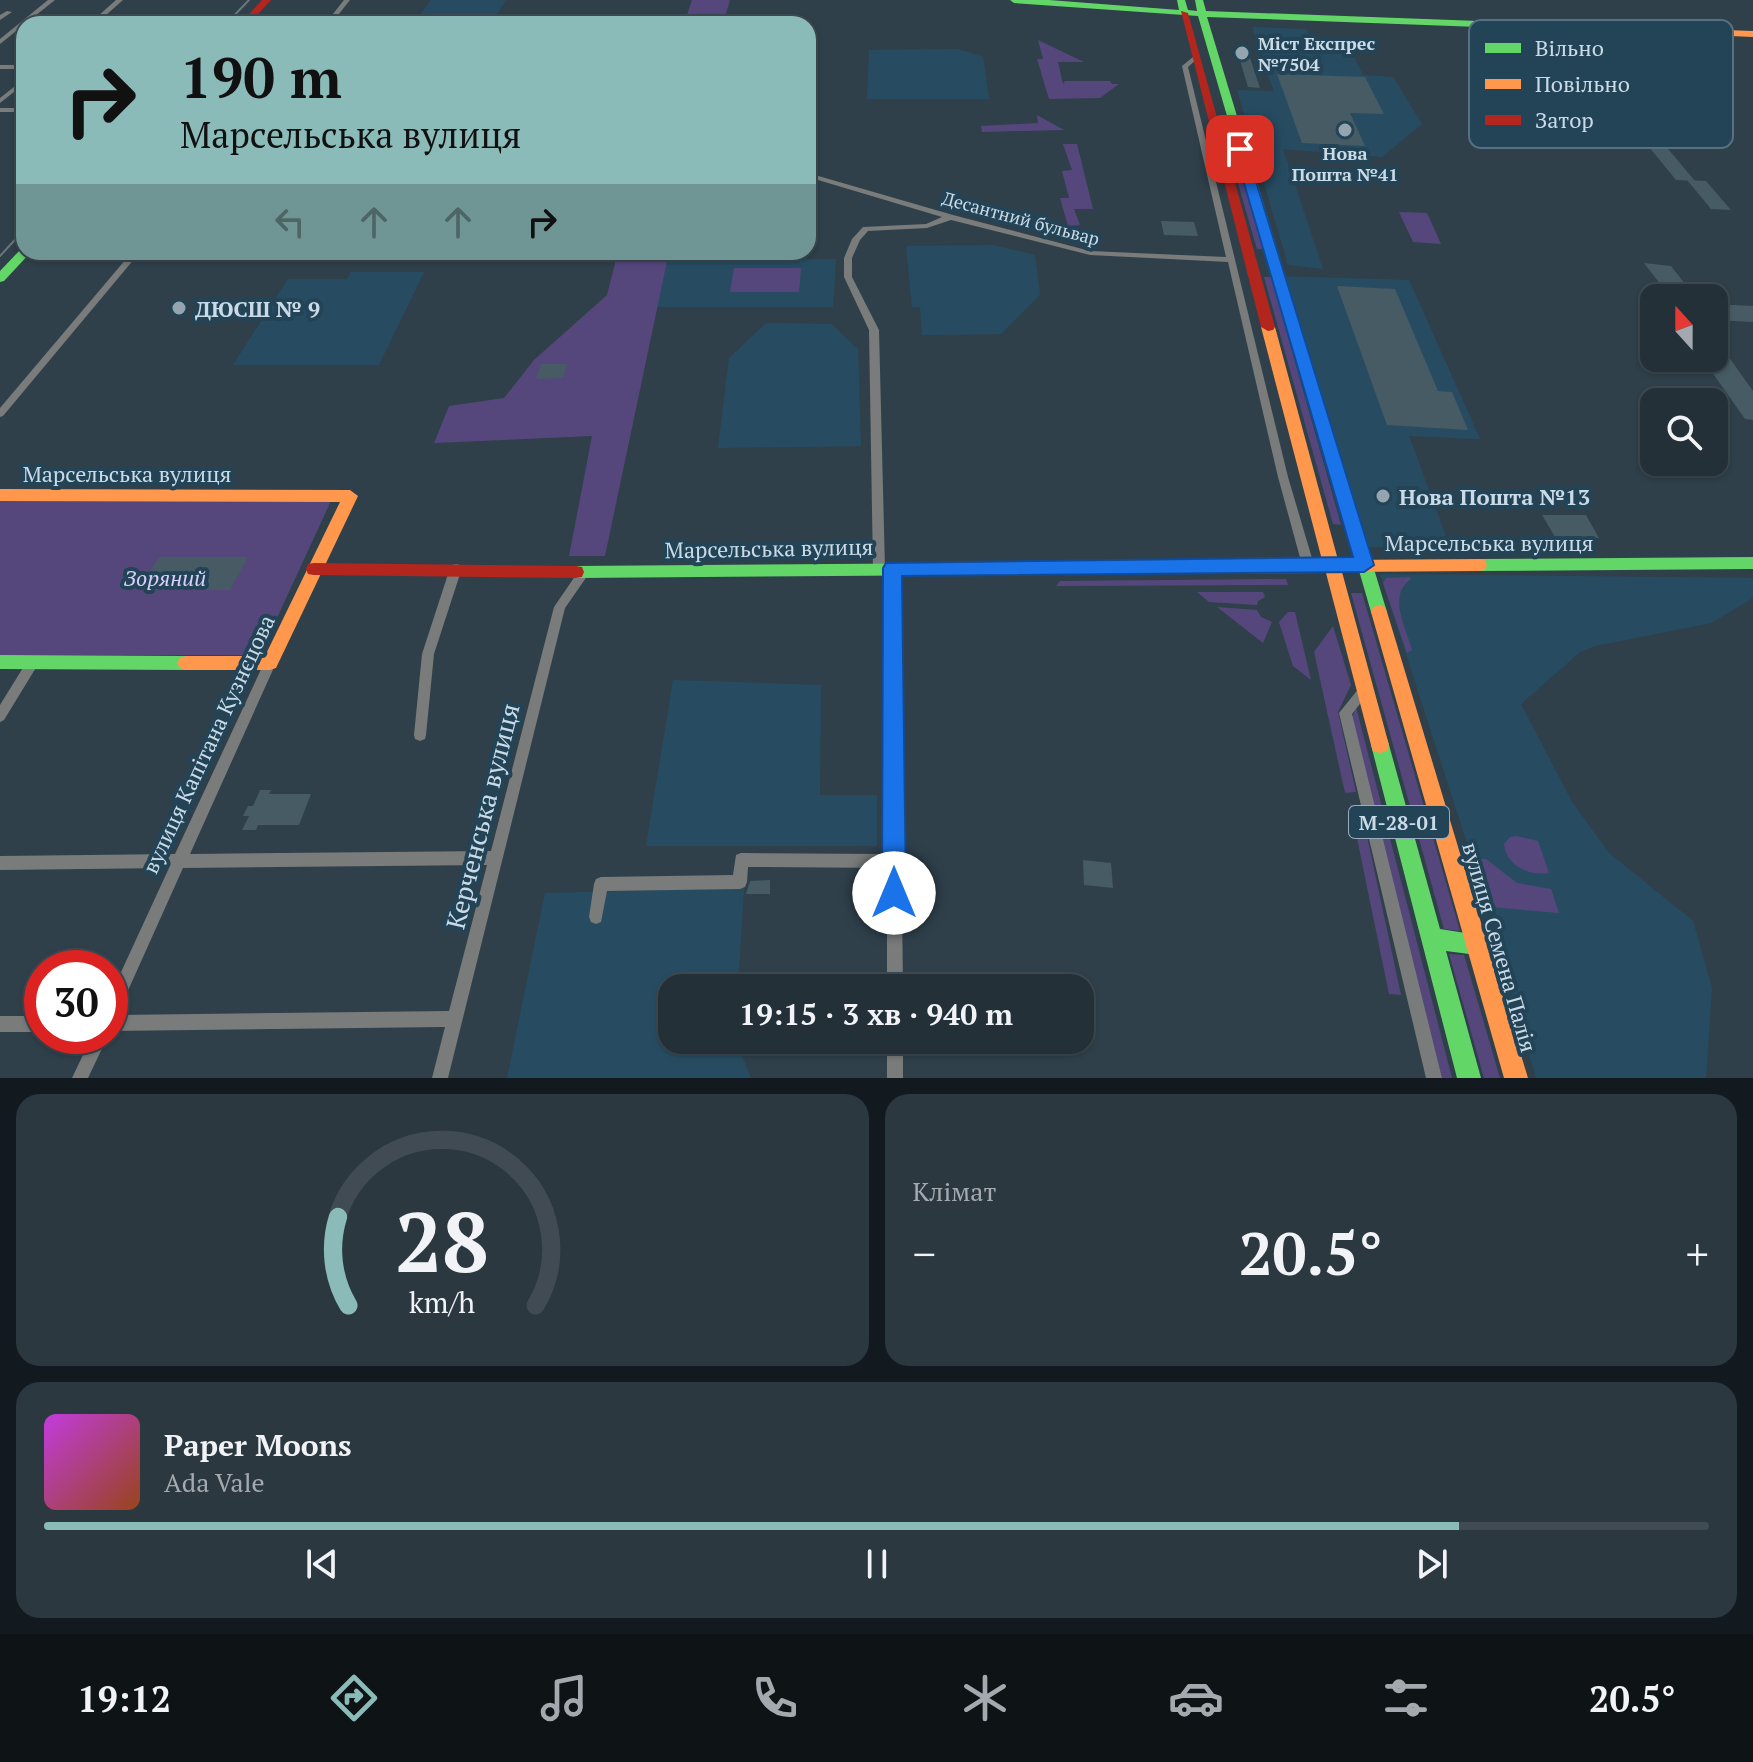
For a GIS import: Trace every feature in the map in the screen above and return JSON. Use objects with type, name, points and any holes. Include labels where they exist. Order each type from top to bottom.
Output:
[{"type":"main road","points":[[252,16],[267,0]]},
{"type":"main road","points":[[1014,0],[1201,7],[1231,15],[1469,24]]},
{"type":"main road","name":"М-28-01","points":[[1182,6],[1469,1078]]},
{"type":"main road","name":"вулиця Семена Палія","points":[[1201,7],[1232,124],[1516,1078]]},
{"type":"main road","points":[[1207,31],[1217,30],[1222,20],[1231,15]]},
{"type":"main road","points":[[1733,33],[1753,34]]},
{"type":"main road","points":[[1211,123],[1232,124]]},
{"type":"main road","points":[[0,278],[17,260]]},
{"type":"main road","points":[[1254,273],[1277,273]]},
{"type":"main road","name":"Марсельська вулиця","points":[[0,495],[350,496]]},
{"type":"main road","name":"вулиця Капітана Кузнєцова","points":[[270,663],[350,496]]},
{"type":"main road","name":"Марсельська вулиця","points":[[314,569],[456,568],[584,572],[1753,563]]},
{"type":"main road","points":[[0,662],[270,663]]},
{"type":"main road","points":[[1431,939],[1477,944]]},
{"type":"street","points":[[32,16],[52,0]]},
{"type":"street","points":[[101,16],[120,0]]},
{"type":"street","points":[[334,16],[347,0]]},
{"type":"street","points":[[0,12],[9,12],[0,18]]},
{"type":"street","points":[[0,42],[16,29]]},
{"type":"street","points":[[1195,58],[1185,66],[1283,477],[1308,565]]},
{"type":"street","name":"Десантний бульвар","points":[[816,177],[950,217],[1099,255],[1231,260]]},
{"type":"street","points":[[895,974],[886,568],[874,330],[850,284],[848,258],[856,239],[866,229],[927,226],[950,217]]},
{"type":"street","points":[[0,414],[129,260]]},
{"type":"street","points":[[420,735],[428,654],[456,568]]},
{"type":"street","name":"Керченська вулиця","points":[[440,1078],[560,607],[584,572]]},
{"type":"street","points":[[0,716],[33,662]]},
{"type":"street","name":"вулиця Капітана Кузнєцова","points":[[128,972],[270,663]]},
{"type":"street","points":[[1364,691],[1345,713],[1434,1078]]},
{"type":"street","points":[[0,863],[495,858]]},
{"type":"street","points":[[596,917],[601,884],[740,882],[741,860],[894,861]]},
{"type":"street","points":[[128,1023],[455,1019]]},
{"type":"street","points":[[0,1024],[24,1024]]},
{"type":"street","points":[[80,1078],[91,1054]]},
{"type":"street","points":[[895,1054],[895,1078]]},
{"type":"shaded area","points":[[431,0],[506,0],[496,16],[419,16]]},
{"type":"shaded area","points":[[1252,27],[1307,29],[1309,34],[1316,37],[1345,38],[1363,75],[1393,77],[1422,124],[1382,157],[1283,149],[1323,269],[1288,265],[1237,90],[1274,91],[1268,75],[1274,75],[1272,67],[1266,66]]},
{"type":"shaded area","points":[[958,49],[983,57],[989,99],[867,99],[869,50]]},
{"type":"shaded area","points":[[993,245],[1035,255],[1040,295],[1001,334],[922,335],[920,307],[912,307],[906,246]]},
{"type":"shaded area","points":[[836,259],[833,307],[657,307],[667,260]]},
{"type":"shaded area","points":[[351,272],[424,272],[379,365],[233,365],[288,279],[347,279]]},
{"type":"shaded area","points":[[1278,276],[1409,280],[1480,439],[1409,436],[1450,547],[1358,547]]},
{"type":"shaded area","points":[[766,323],[831,324],[858,349],[861,446],[718,448],[729,358]]},
{"type":"shaded area","points":[[1380,574],[1753,578],[1753,598],[1711,623],[1595,646],[1580,652],[1521,704],[1572,802],[1609,853],[1693,921],[1712,988],[1706,1078],[1536,1078],[1504,967],[1507,966]]},
{"type":"shaded area","points":[[673,680],[821,685],[820,795],[877,795],[877,846],[646,846]]},
{"type":"shaded area","points":[[744,888],[739,974],[658,974],[658,1054],[742,1054],[751,1078],[507,1078],[545,893]]},
{"type":"green space","points":[[692,0],[730,0],[725,16],[687,16]]},
{"type":"green space","points":[[1038,40],[1084,62],[1058,62],[1063,84],[1065,81],[1110,81],[1119,84],[1100,98],[1049,99],[1037,59],[1043,59]]},
{"type":"green space","points":[[1037,115],[1064,130],[982,132],[981,126],[1038,123]]},
{"type":"green space","points":[[1222,128],[1228,128],[1263,249],[1257,249]]},
{"type":"green space","points":[[1063,144],[1077,144],[1093,209],[1074,209],[1080,225],[1068,226],[1060,198],[1069,198],[1062,171],[1072,170]]},
{"type":"green space","points":[[1399,212],[1427,213],[1441,244],[1413,242]]},
{"type":"green space","points":[[616,260],[667,260],[605,556],[569,556],[592,436],[434,443],[449,406],[504,398],[534,360],[607,295]]},
{"type":"green space","points":[[734,268],[801,268],[799,292],[730,292]]},
{"type":"green space","points":[[1264,277],[1271,277],[1341,525],[1333,524]]},
{"type":"green space","name":"Зоряний","points":[[0,499],[325,499],[330,503],[265,644],[246,655],[0,655]]},
{"type":"green space","points":[[1386,578],[1411,579],[1404,586],[1399,602],[1412,650],[1407,653],[1383,583]]},
{"type":"green space","points":[[1286,579],[1288,585],[1056,586],[1060,581]]},
{"type":"green space","points":[[1197,592],[1263,592],[1265,597],[1257,605],[1209,602]]},
{"type":"green space","points":[[1351,593],[1362,593],[1460,931],[1444,929]]},
{"type":"green space","points":[[1217,607],[1257,610],[1261,617],[1272,622],[1263,643]]},
{"type":"green space","points":[[1288,612],[1295,612],[1311,680],[1293,666],[1279,622]]},
{"type":"green space","points":[[1333,626],[1351,685],[1338,712],[1356,792],[1345,793],[1314,652]]},
{"type":"green space","points":[[1356,707],[1452,1078],[1442,1078],[1352,718]]},
{"type":"green space","points":[[1350,804],[1361,808],[1401,995],[1389,994]]},
{"type":"green space","points":[[1510,837],[1538,841],[1549,873],[1526,871],[1514,864],[1504,844]]},
{"type":"green space","points":[[1486,859],[1517,883],[1551,889],[1559,913],[1491,907],[1476,862]]},
{"type":"green space","points":[[1449,954],[1464,955],[1500,1078],[1484,1078]]},
{"type":"building","points":[[1239,57],[1250,58],[1260,88],[1248,87]]},
{"type":"building","points":[[1277,74],[1365,77],[1384,114],[1350,113],[1365,146],[1302,143]]},
{"type":"building","points":[[1650,148],[1667,148],[1695,181],[1676,180]]},
{"type":"building","points":[[1687,180],[1706,181],[1731,210],[1711,209]]},
{"type":"building","points":[[1161,221],[1194,222],[1198,236],[1164,235]]},
{"type":"building","points":[[1644,263],[1671,266],[1685,284],[1660,284]]},
{"type":"building","points":[[1337,286],[1395,289],[1438,391],[1452,392],[1468,430],[1387,425]]},
{"type":"building","points":[[1728,305],[1753,306],[1753,322],[1728,321]]},
{"type":"building","points":[[1728,356],[1753,391],[1753,420],[1745,419],[1728,395],[1728,388],[1723,388],[1712,372],[1728,372]]},
{"type":"building","points":[[541,364],[567,364],[563,378],[536,379]]},
{"type":"building","points":[[1542,515],[1586,515],[1599,538],[1555,537]]},
{"type":"building","name":"Зоряний","points":[[159,557],[248,557],[230,590],[139,590]]},
{"type":"building","points":[[260,790],[271,790],[269,794],[311,794],[299,825],[258,825],[256,830],[242,830],[249,816],[243,816],[248,806],[253,806]]},
{"type":"building","points":[[1083,860],[1111,863],[1113,888],[1084,885]]},
{"type":"building","points":[[770,880],[770,894],[746,894],[750,881]]},
{"type":"tram line","points":[[234,16],[249,0]]},
{"type":"tram line","points":[[0,256],[16,239]]},
{"type":"traffic: fast","points":[[1014,0],[1202,14],[1379,612]]},
{"type":"traffic: fast","points":[[1181,0],[1184,13]]},
{"type":"traffic: fast","points":[[1199,0],[1202,14],[1469,24]]},
{"type":"traffic: fast","points":[[0,278],[17,260]]},
{"type":"traffic: fast","points":[[1479,565],[1753,563]]},
{"type":"traffic: fast","points":[[576,572],[973,569]]},
{"type":"traffic: fast","points":[[0,662],[186,663]]},
{"type":"traffic: fast","points":[[1380,745],[1469,1078]]},
{"type":"traffic: fast","points":[[1431,939],[1477,944]]},
{"type":"traffic: slow","points":[[1733,33],[1753,34]]},
{"type":"traffic: slow","points":[[1268,327],[1380,745]]},
{"type":"traffic: slow","points":[[0,495],[350,496],[270,663],[186,663]]},
{"type":"traffic: slow","points":[[973,569],[1479,565]]},
{"type":"traffic: slow","points":[[1379,612],[1516,1078]]},
{"type":"traffic: jam","points":[[252,16],[267,0]]},
{"type":"traffic: jam","points":[[1184,13],[1268,327]]},
{"type":"traffic: jam","points":[[314,569],[576,572]]},
{"type":"place","name":"Міст Експрес №7504","points":[[1242,53]]},
{"type":"place","name":"Нова Пошта №41","points":[[1345,130]]},
{"type":"place","name":"ДЮСШ № 9","points":[[179,308]]},
{"type":"place","name":"Нова Пошта №13","points":[[1383,496]]},
{"type":"route","points":[[894,893],[892,568],[1364,565],[1240,149]]}]
